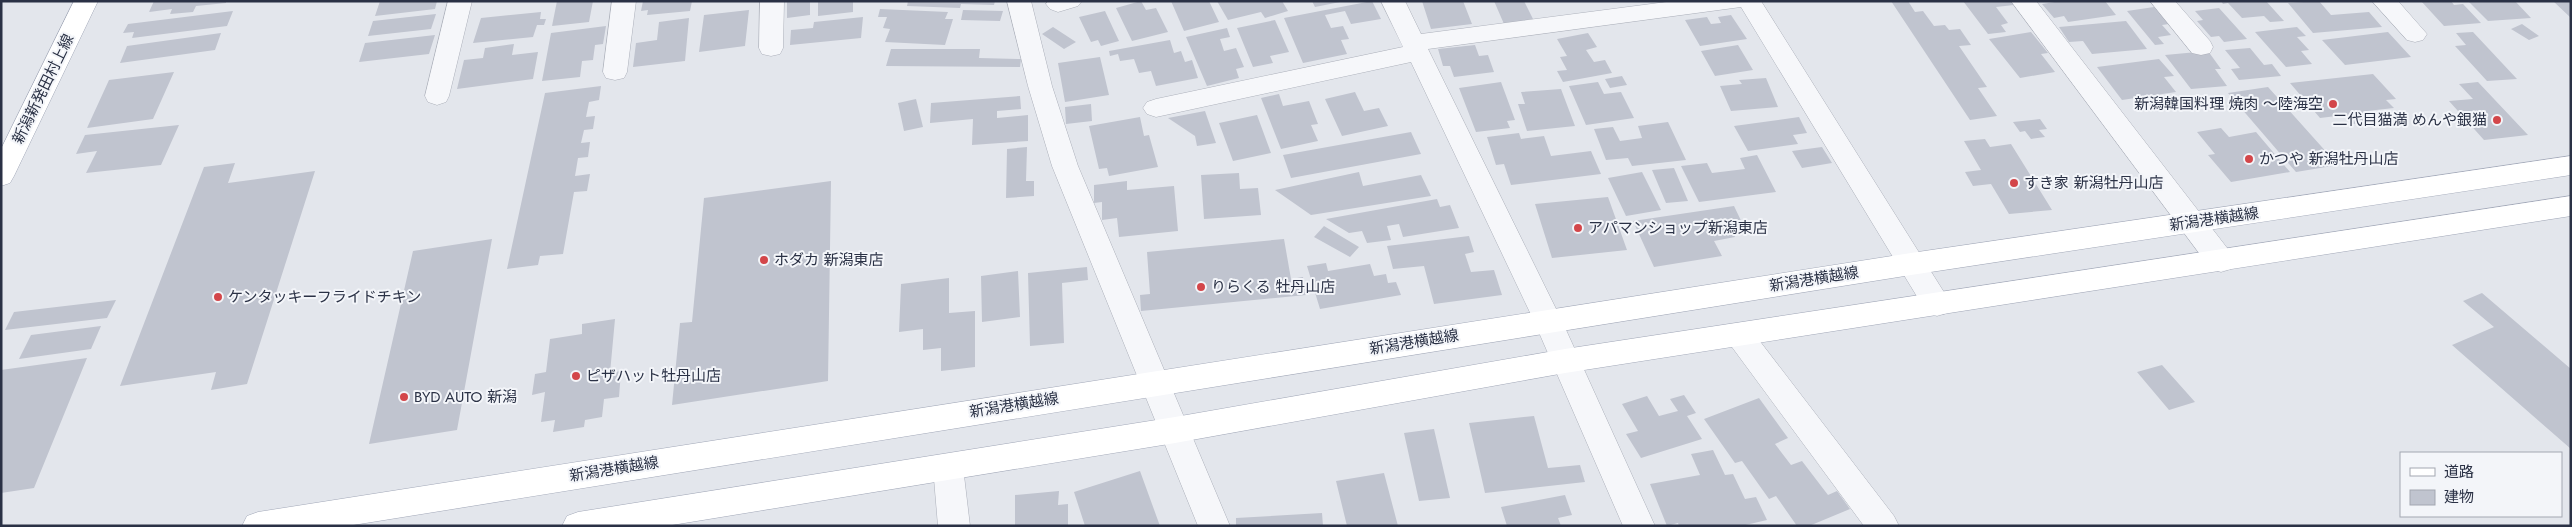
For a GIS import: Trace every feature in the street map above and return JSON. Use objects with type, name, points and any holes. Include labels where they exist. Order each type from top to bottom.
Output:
[{"type":"main road","name":"新潟新発田村上線","points":[[1,176],[86,1]]},
{"type":"main road","name":"新潟港横越線","points":[[258,526],[1911,264],[2571,165]]},
{"type":"main road","points":[[578,526],[1175,430],[1565,361],[2571,206]]},
{"type":"street","points":[[437,96],[460,1]]},
{"type":"street","points":[[616,72],[624,1]]},
{"type":"street","points":[[771,48],[772,1]]},
{"type":"street","points":[[1018,1],[1040,86],[1065,166],[1214,526]]},
{"type":"street","points":[[1393,1],[1414,48],[1548,321],[1639,526]]},
{"type":"street","points":[[1156,108],[1414,48],[1736,1]]},
{"type":"street","points":[[1749,1],[1937,305]]},
{"type":"street","points":[[2023,1],[2221,261]]},
{"type":"street","points":[[2162,1],[2201,47]]},
{"type":"street","points":[[2384,1],[2416,34]]},
{"type":"street","points":[[1739,335],[1883,526]]},
{"type":"street","points":[[948,467],[954,526]]},
{"type":"building","points":[[154,1],[226,1],[226,3],[196,6],[193,12],[170,14],[172,9],[149,12]]},
{"type":"building","points":[[380,1],[437,1],[435,9],[375,16]]},
{"type":"building","points":[[557,1],[593,1],[589,22],[552,26]]},
{"type":"building","points":[[643,1],[692,1],[690,11],[647,15],[648,10],[641,11]]},
{"type":"building","points":[[787,1],[810,1],[810,15],[787,18]]},
{"type":"building","points":[[818,1],[853,1],[853,12],[818,16]]},
{"type":"building","points":[[908,1],[995,1],[994,5],[961,4],[960,8],[907,6]]},
{"type":"building","points":[[1141,1],[1146,10],[1156,8],[1168,32],[1132,41],[1116,8]]},
{"type":"building","points":[[1171,1],[1209,1],[1219,22],[1184,31]]},
{"type":"building","points":[[1217,1],[1282,1],[1288,11],[1265,18],[1261,12],[1228,20]]},
{"type":"building","points":[[1312,1],[1340,1],[1340,2],[1315,7]]},
{"type":"building","points":[[1372,1],[1381,19],[1351,24],[1345,11],[1325,15],[1331,28],[1343,26],[1349,39],[1341,40],[1347,54],[1303,63],[1284,18]]},
{"type":"building","points":[[1422,1],[1463,1],[1472,24],[1431,29]]},
{"type":"building","points":[[1494,1],[1524,1],[1533,19],[1504,24]]},
{"type":"building","points":[[1891,1],[1908,1],[1915,12],[1923,11],[1934,26],[1945,25],[1949,30],[1960,29],[1971,45],[1959,46],[1987,87],[1978,88],[1997,116],[1970,120]]},
{"type":"building","points":[[1963,1],[2011,1],[2014,5],[1996,7],[2008,23],[2001,25],[2006,32],[1988,34]]},
{"type":"building","points":[[2061,1],[2105,1],[2116,15],[2068,22],[2064,16],[2054,18],[2042,4]]},
{"type":"building","points":[[2221,1],[2266,1],[2284,21],[2270,22],[2264,16],[2242,18],[2228,3],[2223,4]]},
{"type":"building","points":[[2319,1],[2331,15],[2369,12],[2382,27],[2313,33],[2288,3]]},
{"type":"building","points":[[2421,1],[2451,1],[2454,5],[2463,4],[2481,23],[2444,26]]},
{"type":"building","points":[[2515,1],[2531,18],[2488,21],[2469,2]]},
{"type":"building","points":[[2553,1],[2571,1],[2571,18]]},
{"type":"building","points":[[2154,7],[2169,24],[2162,25],[2171,35],[2158,37],[2164,44],[2155,45],[2127,11]]},
{"type":"building","points":[[2219,8],[2247,39],[2224,42],[2219,36],[2211,37],[2197,21],[2203,20],[2195,11]]},
{"type":"building","points":[[880,9],[948,12],[945,19],[953,19],[945,45],[885,42],[890,29],[883,28],[887,17],[878,17]]},
{"type":"building","points":[[749,10],[745,46],[699,52],[704,15]]},
{"type":"building","points":[[963,10],[1003,11],[1000,21],[961,20]]},
{"type":"building","points":[[233,11],[227,26],[132,38],[134,32],[123,33],[128,24]]},
{"type":"building","points":[[1105,11],[1119,41],[1101,46],[1098,40],[1091,42],[1079,17]]},
{"type":"building","points":[[541,12],[540,19],[546,19],[544,25],[537,25],[533,37],[473,43],[481,18]]},
{"type":"building","points":[[436,14],[431,29],[368,36],[373,21]]},
{"type":"building","points":[[1731,15],[1747,39],[1700,46],[1685,20],[1707,17],[1711,24],[1721,23],[1718,17]]},
{"type":"building","points":[[863,17],[861,38],[790,45],[791,30],[813,28],[814,22]]},
{"type":"building","points":[[689,18],[685,61],[633,67],[636,43],[657,40],[659,22]]},
{"type":"building","points":[[1275,20],[1289,52],[1270,56],[1273,63],[1253,67],[1237,28]]},
{"type":"building","points":[[2126,21],[2147,49],[2092,54],[2083,41],[2069,42],[2059,27]]},
{"type":"building","points":[[2522,24],[2539,36],[2529,40],[2511,29]]},
{"type":"building","points":[[606,26],[603,44],[595,45],[593,60],[582,61],[580,77],[542,81],[551,33]]},
{"type":"building","points":[[1053,27],[1076,42],[1064,49],[1042,34]]},
{"type":"building","points":[[2297,27],[2306,36],[2297,37],[2309,50],[2301,51],[2312,64],[2286,67],[2255,32]]},
{"type":"building","points":[[1227,28],[1230,37],[1220,39],[1224,51],[1236,48],[1244,67],[1236,69],[1239,78],[1207,86],[1186,37]]},
{"type":"building","points":[[2031,32],[2048,53],[2041,54],[2055,72],[2020,78],[1989,39]]},
{"type":"building","points":[[2388,32],[2411,57],[2345,65],[2322,40]]},
{"type":"building","points":[[2473,32],[2517,79],[2487,81],[2455,46],[2466,45],[2456,33]]},
{"type":"building","points":[[221,33],[215,50],[120,63],[127,46]]},
{"type":"building","points":[[1588,33],[1597,47],[1586,50],[1594,62],[1605,60],[1612,73],[1563,82],[1557,71],[1567,70],[1560,57],[1567,56],[1557,39]]},
{"type":"building","points":[[435,35],[429,54],[359,62],[365,43]]},
{"type":"building","points":[[1170,40],[1174,53],[1181,51],[1185,62],[1192,60],[1198,78],[1156,86],[1151,71],[1139,73],[1134,59],[1120,61],[1118,54],[1110,56],[1109,51]]},
{"type":"building","points":[[514,44],[512,55],[538,52],[533,79],[457,89],[464,60],[483,58],[485,48]]},
{"type":"building","points":[[1475,45],[1479,56],[1488,55],[1494,72],[1454,77],[1450,66],[1443,66],[1438,49]]},
{"type":"building","points":[[1738,45],[1753,70],[1715,76],[1701,51]]},
{"type":"building","points":[[2250,48],[2264,65],[2272,64],[2281,76],[2239,80],[2231,69],[2240,68],[2225,50]]},
{"type":"building","points":[[891,49],[980,49],[979,58],[1021,59],[1020,67],[886,66]]},
{"type":"building","points":[[2208,51],[2221,69],[2215,69],[2227,86],[2191,89],[2165,55]]},
{"type":"building","points":[[1100,57],[1109,95],[1065,102],[1058,63]]},
{"type":"building","points":[[2159,59],[2174,76],[2164,77],[2176,92],[2122,100],[2097,67]]},
{"type":"building","points":[[174,72],[153,119],[87,128],[109,80]]},
{"type":"building","points":[[2373,74],[2396,99],[2386,100],[2394,108],[2367,111],[2377,121],[2353,124],[2345,115],[2320,118],[2290,83]]},
{"type":"building","points":[[1622,76],[1627,85],[1610,88],[1605,79]]},
{"type":"building","points":[[1766,78],[1778,107],[1731,111],[1720,86],[1742,84],[1739,80]]},
{"type":"building","points":[[1501,82],[1515,120],[1507,121],[1510,128],[1476,132],[1459,88]]},
{"type":"building","points":[[1598,82],[1604,94],[1621,92],[1634,118],[1586,125],[1569,86]]},
{"type":"building","points":[[2478,82],[2528,135],[2484,140],[2449,101],[2473,99],[2459,84]]},
{"type":"building","points":[[601,86],[599,100],[589,102],[586,117],[595,116],[593,129],[584,130],[581,143],[590,142],[588,157],[578,158],[575,176],[590,174],[587,191],[574,192],[563,254],[540,256],[538,265],[507,269],[545,93]]},
{"type":"building","points":[[2268,87],[2338,165],[2296,172],[2228,93]]},
{"type":"building","points":[[1561,89],[1575,126],[1527,131],[1518,104],[1525,104],[1521,92]]},
{"type":"building","points":[[1355,92],[1364,111],[1379,108],[1388,126],[1342,136],[1325,99]]},
{"type":"building","points":[[1279,94],[1283,106],[1309,101],[1318,124],[1311,125],[1318,141],[1281,149],[1261,98]]},
{"type":"building","points":[[1020,96],[1021,109],[997,111],[997,118],[1028,115],[1028,141],[972,145],[973,119],[930,123],[931,103]]},
{"type":"building","points":[[916,99],[923,127],[904,131],[898,103]]},
{"type":"building","points":[[1091,104],[1092,121],[1066,124],[1065,107]]},
{"type":"building","points":[[1205,111],[1216,143],[1197,146],[1195,136],[1168,118]]},
{"type":"building","points":[[1257,115],[1271,153],[1233,161],[1219,123]]},
{"type":"building","points":[[1140,117],[1144,136],[1149,135],[1158,167],[1109,176],[1107,168],[1099,169],[1089,126]]},
{"type":"building","points":[[1799,117],[1807,133],[1793,135],[1798,144],[1748,151],[1734,126]]},
{"type":"building","points":[[2040,119],[2047,129],[2039,130],[2045,137],[2031,139],[2025,131],[2020,132],[2013,122]]},
{"type":"building","points":[[1668,122],[1686,160],[1632,166],[1628,158],[1606,160],[1594,129],[1613,127],[1620,141],[1642,138],[1638,126]]},
{"type":"building","points":[[179,125],[161,165],[86,173],[97,151],[76,154],[85,135]]},
{"type":"building","points":[[2221,128],[2229,137],[2256,132],[2290,172],[2231,182],[2208,155],[2215,154],[2197,132]]},
{"type":"building","points":[[1411,132],[1421,154],[1291,178],[1283,155]]},
{"type":"building","points":[[1519,133],[1521,139],[1544,136],[1551,156],[1591,151],[1601,174],[1511,185],[1504,164],[1496,165],[1487,137]]},
{"type":"building","points":[[1985,139],[1990,147],[2011,144],[2052,210],[2009,214],[1991,184],[1973,186],[1965,172],[1981,170],[1964,141]]},
{"type":"building","points":[[1027,147],[1026,181],[1034,181],[1034,196],[1006,198],[1007,149]]},
{"type":"building","points":[[1822,147],[1832,163],[1802,168],[1792,151]]},
{"type":"building","points":[[1757,155],[1776,192],[1699,202],[1681,166],[1707,163],[1712,173],[1745,169],[1740,158]]},
{"type":"building","points":[[235,163],[228,183],[315,171],[247,384],[211,390],[216,372],[120,386],[204,167]]},
{"type":"building","points":[[1674,168],[1688,201],[1666,203],[1652,170]]},
{"type":"building","points":[[1359,172],[1363,186],[1421,175],[1431,196],[1311,215],[1275,190]]},
{"type":"building","points":[[1642,172],[1661,210],[1626,216],[1608,178]]},
{"type":"building","points":[[1239,173],[1240,189],[1258,188],[1261,215],[1204,219],[1201,175]]},
{"type":"building","name":"ホダカ 新潟東店","points":[[831,181],[828,381],[672,405],[680,323],[692,322],[704,198]]},
{"type":"building","points":[[1127,181],[1127,190],[1174,186],[1178,231],[1119,237],[1117,218],[1102,220],[1102,202],[1094,203],[1094,185]]},
{"type":"building","points":[[1608,197],[1627,250],[1552,258],[1535,204]]},
{"type":"building","points":[[1437,199],[1440,207],[1450,205],[1459,228],[1403,237],[1399,224],[1387,226],[1391,240],[1367,243],[1362,231],[1349,233],[1326,219]]},
{"type":"building","points":[[1734,206],[1746,231],[1733,233],[1735,237],[1714,241],[1722,256],[1654,267],[1633,221]]},
{"type":"building","points":[[1324,226],[1359,247],[1350,257],[1314,237]]},
{"type":"building","points":[[1469,236],[1474,252],[1465,254],[1471,272],[1494,270],[1502,295],[1434,304],[1424,266],[1393,269],[1387,246]]},
{"type":"building","points":[[492,239],[457,430],[369,444],[413,251]]},
{"type":"building","points":[[1284,239],[1291,279],[1303,277],[1306,295],[1141,311],[1140,295],[1150,294],[1147,252]]},
{"type":"building","points":[[1326,263],[1328,271],[1370,264],[1374,276],[1386,274],[1388,283],[1396,282],[1401,295],[1320,309],[1307,266]]},
{"type":"building","points":[[1087,267],[1088,280],[1062,283],[1064,343],[1030,346],[1028,273]]},
{"type":"building","points":[[1018,271],[1020,317],[982,322],[981,276]]},
{"type":"building","points":[[949,278],[949,313],[975,311],[975,367],[941,371],[941,348],[923,350],[923,329],[899,332],[901,284]]},
{"type":"building","points":[[2482,293],[2571,369],[2571,449],[2452,345],[2494,327],[2463,301]]},
{"type":"building","points":[[116,300],[107,318],[5,330],[14,312]]},
{"type":"building","points":[[615,319],[610,373],[621,371],[619,397],[604,399],[602,417],[585,420],[584,427],[553,432],[555,420],[541,422],[545,392],[532,395],[535,374],[546,372],[550,339],[582,334],[582,324]]},
{"type":"building","points":[[101,326],[91,349],[19,359],[31,335]]},
{"type":"building","points":[[87,358],[34,488],[1,493],[1,370]]},
{"type":"building","points":[[2162,365],[2195,402],[2169,410],[2137,372]]},
{"type":"building","points":[[1684,395],[1696,413],[1687,416],[1702,439],[1641,458],[1626,434],[1638,431],[1622,404],[1647,396],[1659,416],[1678,411],[1670,399]]},
{"type":"building","points":[[1759,398],[1788,438],[1775,444],[1791,465],[1802,461],[1828,495],[1837,491],[1850,509],[1809,526],[1797,526],[1776,496],[1769,499],[1742,461],[1735,463],[1704,419]]},
{"type":"building","points":[[1534,416],[1548,468],[1580,465],[1585,482],[1485,493],[1469,423]]},
{"type":"building","points":[[1434,429],[1450,498],[1419,501],[1404,433]]},
{"type":"building","points":[[1713,450],[1725,475],[1733,474],[1745,499],[1756,497],[1767,520],[1741,526],[1679,526],[1678,523],[1667,526],[1650,484],[1700,475],[1691,454]]},
{"type":"building","points":[[1140,471],[1160,526],[1085,526],[1074,492]]},
{"type":"building","points":[[1384,473],[1398,526],[1347,526],[1336,481]]},
{"type":"building","points":[[1059,491],[1058,505],[1068,504],[1068,526],[1015,526],[1015,495]]},
{"type":"building","points":[[1565,495],[1572,515],[1558,518],[1561,526],[1507,526],[1501,507]]},
{"type":"building","points":[[1322,513],[1323,526],[1236,526],[1236,518]]},
{"type":"place","name":"新潟韓国料理 焼肉 ～陸海空","points":[[2333,104]]},
{"type":"place","name":"二代目猫満 めんや銀猫","points":[[2497,120]]},
{"type":"place","name":"かつや 新潟牡丹山店","points":[[2249,159]]},
{"type":"place","name":"すき家 新潟牡丹山店","points":[[2014,183]]},
{"type":"place","name":"アパマンショップ新潟東店","points":[[1578,228]]},
{"type":"place","name":"ホダカ 新潟東店","points":[[764,260]]},
{"type":"place","name":"りらくる 牡丹山店","points":[[1201,287]]},
{"type":"place","name":"ケンタッキーフライドチキン","points":[[218,297]]},
{"type":"place","name":"ピザハット牡丹山店","points":[[576,376]]},
{"type":"place","name":"BYD AUTO 新潟","points":[[404,397]]}]
